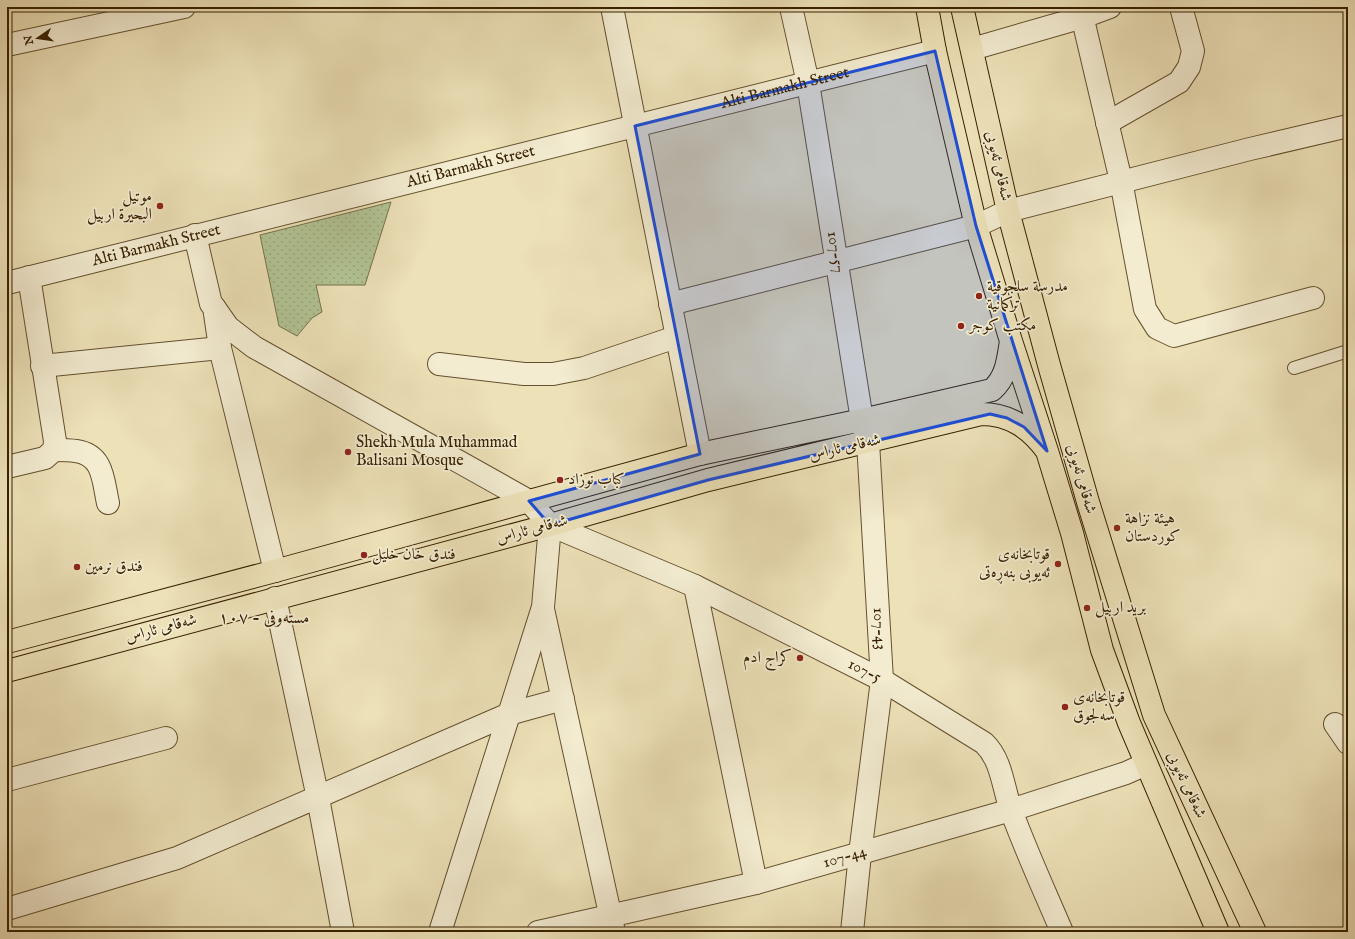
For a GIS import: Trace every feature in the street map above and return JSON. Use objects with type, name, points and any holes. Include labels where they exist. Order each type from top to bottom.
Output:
[{"type":"main road","name":"شەقامی ئەیوبی","points":[[927,7],[935,51],[976,226],[1010,341],[1047,451],[1072,533],[1102,650],[1129,724],[1218,932]]},
{"type":"main road","name":"شەقامی ئەیوبی","points":[[962,7],[1008,211],[1049,365],[1088,502],[1154,715],[1255,932]]},
{"type":"main road","name":"شەقامی ئاراس","points":[[7,642],[275,571],[700,454],[862,420],[992,390],[997,385],[1005,371],[1008,362],[1010,341]]},
{"type":"main road","name":"شەقامی ئاراس","points":[[7,671],[550,525],[708,480],[981,414],[990,414],[1008,418],[1033,433],[1047,451]]},
{"type":"street","points":[[7,46],[184,7]]},
{"type":"street","points":[[612,7],[700,454]]},
{"type":"street","name":"107-57","points":[[791,7],[808,83],[862,420]]},
{"type":"street","points":[[972,48],[1082,12],[1110,7]]},
{"type":"street","points":[[1107,123],[1179,82],[1189,67],[1193,51],[1181,7]]},
{"type":"street","points":[[1082,12],[1121,182],[1145,309],[1157,328],[1174,336],[1313,298]]},
{"type":"street","name":"Alti Barmakh Street","points":[[7,283],[935,51]]},
{"type":"street","points":[[670,304],[976,226],[1008,211],[1250,149],[1348,126]]},
{"type":"street","points":[[196,235],[211,304],[228,327],[254,347],[529,501],[550,525],[543,607],[440,932]]},
{"type":"street","points":[[7,467],[45,458],[54,450],[55,440],[28,277]]},
{"type":"street","points":[[214,307],[220,348],[275,571]]},
{"type":"street","points":[[439,364],[524,374],[553,374],[584,368],[676,337]]},
{"type":"street","points":[[42,366],[220,348]]},
{"type":"street","name":"107-43","points":[[852,932],[860,854],[882,680],[868,442],[862,420]]},
{"type":"street","points":[[54,450],[78,451],[91,455],[99,465],[108,503]]},
{"type":"street","name":"107-5","points":[[550,525],[695,586],[882,680],[984,743],[991,749],[996,760],[1011,810],[1062,932]]},
{"type":"street","points":[[695,586],[756,883]]},
{"type":"street","points":[[276,598],[318,798],[343,932]]},
{"type":"street","points":[[543,607],[612,924]]},
{"type":"street","points":[[7,909],[177,858],[510,714],[563,699]]},
{"type":"street","points":[[1335,724],[1348,743]]},
{"type":"street","points":[[7,780],[166,738]]},
{"type":"street","name":"107-44","points":[[538,932],[612,924],[1011,810],[1126,773],[1146,764]]},
{"type":"lane","points":[[1294,368],[1348,350]]},
{"type":"highlighted area","points":[[935,51],[976,226],[1047,451],[1024,427],[1007,418],[990,414],[708,480],[550,525],[529,501],[700,454],[635,126]]},
{"type":"green space","points":[[391,202],[365,285],[316,285],[322,312],[312,318],[297,336],[279,326],[260,235]]},
{"type":"place","name":"موتيل البحيرة اربيل","points":[[160,206]]},
{"type":"place","name":"مدرسة سلجوقية تركمانية","points":[[979,296]]},
{"type":"place","name":"مكتب كوجر","points":[[961,326]]},
{"type":"place","name":"Shekh Mula Muhammad Balisani Mosque","points":[[348,452]]},
{"type":"place","name":"كباب نوزاد","points":[[560,480]]},
{"type":"place","name":"هيئة نزاهة كوردستان","points":[[1117,528]]},
{"type":"place","name":"فندق خان خليل","points":[[364,555]]},
{"type":"place","name":"قوتابخانەی ئەیوبی بنەڕەتی","points":[[1058,564]]},
{"type":"place","name":"فندق نرمين","points":[[77,567]]},
{"type":"place","name":"بريد اربيل","points":[[1087,608]]},
{"type":"place","name":"كراج ادم","points":[[800,658]]},
{"type":"place","name":"قوتابخانەی سەلجوق","points":[[1065,707]]},
{"type":"district","name":"مستەوفی - ١٠٧","points":[[264,618]]}]
